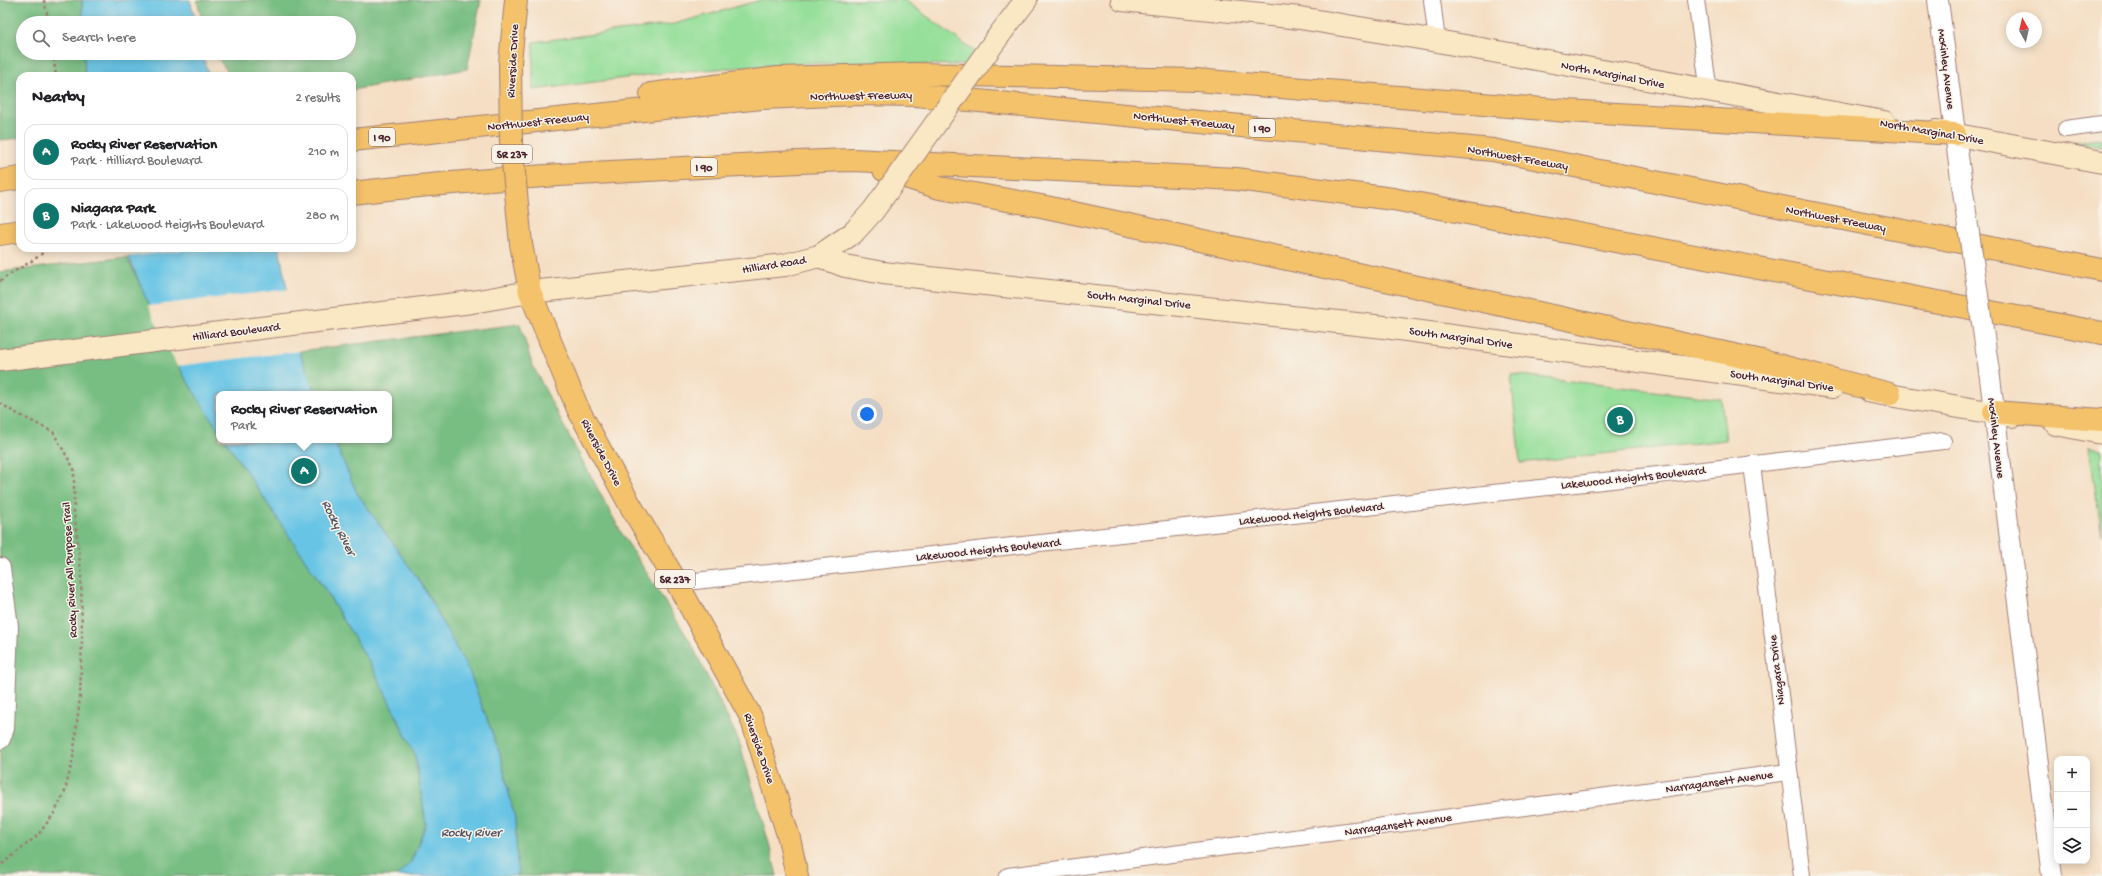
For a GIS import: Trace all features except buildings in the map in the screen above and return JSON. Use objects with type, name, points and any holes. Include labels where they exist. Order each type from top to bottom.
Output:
[{"type":"main road","name":"Riverside Drive","points":[[516,0],[510,63],[511,142],[520,244],[530,292],[578,409],[629,503],[677,583],[751,717],[789,838],[797,876]]},
{"type":"main road","name":"Hilliard Road","points":[[472,302],[530,292],[785,265],[819,256],[853,233],[873,211],[1026,0]]},
{"type":"main road","name":"North Marginal Drive","points":[[1122,0],[1300,18],[1437,41],[1709,92],[1955,134],[2102,162]]},
{"type":"main road","points":[[458,129],[653,94],[778,78],[916,74],[1196,80],[1567,111],[1955,134]]},
{"type":"main road","name":"Northwest Freeway","points":[[356,140],[762,98],[858,94],[916,94],[1493,150],[2102,270]]},
{"type":"main road","points":[[854,160],[940,188],[1041,206],[1754,359],[1890,394]]},
{"type":"main road","name":"I 90","points":[[356,193],[418,185],[854,160],[1236,179],[1394,199],[2102,333]]},
{"type":"main road","points":[[0,181],[16,179]]},
{"type":"main road","points":[[0,234],[16,232]]},
{"type":"main road","name":"South Marginal Drive","points":[[819,256],[845,266],[883,273],[1384,327],[1890,394],[2102,433]]},
{"type":"main road","name":"Hilliard Boulevard","points":[[0,360],[472,302]]},
{"type":"main road","points":[[1994,412],[2102,420]]},
{"type":"street","points":[[1432,0],[1437,41]]},
{"type":"street","points":[[1696,0],[1709,92]]},
{"type":"street","name":"McKinley Avenue","points":[[1938,0],[1959,164],[1990,378],[2052,876]]},
{"type":"street","points":[[2066,129],[2102,124]]},
{"type":"street","name":"Lakewood Heights Boulevard","points":[[677,583],[1752,464],[1943,441]]},
{"type":"street","name":"Niagara Drive","points":[[1752,464],[1788,772],[1802,876]]},
{"type":"street","points":[[0,568],[8,626],[4,728],[0,739]]},
{"type":"street","name":"Narragansett Avenue","points":[[1008,876],[1788,772]]},
{"type":"path","points":[[44,0],[47,16]]},
{"type":"path","points":[[54,60],[55,72]]},
{"type":"path","points":[[0,281],[16,269],[39,257],[44,252]]},
{"type":"path","name":"Rocky River All Purpose Trail","points":[[0,403],[53,432],[74,469],[74,511],[81,571],[82,638],[79,704],[73,758],[66,791],[55,812],[38,835],[0,866]]},
{"type":"green space","points":[[0,0],[82,0],[83,16],[16,16],[16,60],[84,60],[85,72],[16,72],[16,138],[0,140]]},
{"type":"green space","points":[[197,0],[481,0],[467,69],[356,89],[356,72],[228,72],[219,60],[356,60],[356,16],[201,16]]},
{"type":"green space","points":[[761,0],[905,0],[975,52],[966,65],[809,63],[671,72],[533,90],[533,42],[674,24]]},
{"type":"green space","points":[[2102,139],[2102,147],[2073,142]]},
{"type":"green space","points":[[127,257],[184,376],[216,426],[216,443],[227,443],[326,591],[375,672],[415,755],[426,824],[411,862],[397,876],[0,876],[0,272]]},
{"type":"green space","points":[[520,324],[532,364],[559,417],[622,534],[691,643],[739,741],[777,876],[518,876],[515,819],[500,754],[469,671],[421,583],[357,493],[335,443],[392,443],[392,391],[315,391],[299,351]]},
{"type":"green space","points":[[1511,374],[1721,399],[1726,440],[1520,463]]},
{"type":"green space","points":[[2089,447],[2102,449],[2102,535]]},
{"type":"water","points":[[82,0],[190,0],[194,16],[83,16]]},
{"type":"water","points":[[84,60],[204,60],[208,72],[85,72]]},
{"type":"water","points":[[127,252],[280,252],[299,351],[315,391],[216,391],[216,426],[184,376],[147,301]]},
{"type":"water","name":"Rocky River","points":[[227,443],[335,443],[357,493],[421,583],[469,671],[500,754],[515,819],[518,876],[397,876],[411,862],[426,824],[415,755],[375,672],[326,591]]},
{"type":"pier","points":[[124,252],[167,252],[125,257]]},
{"type":"pier","points":[[290,289],[301,351],[177,366],[148,306]]},
{"type":"place","name":"Niagara Park","points":[[1620,420]]},
{"type":"place","name":"Rocky River Reservation","points":[[304,471]]}]
